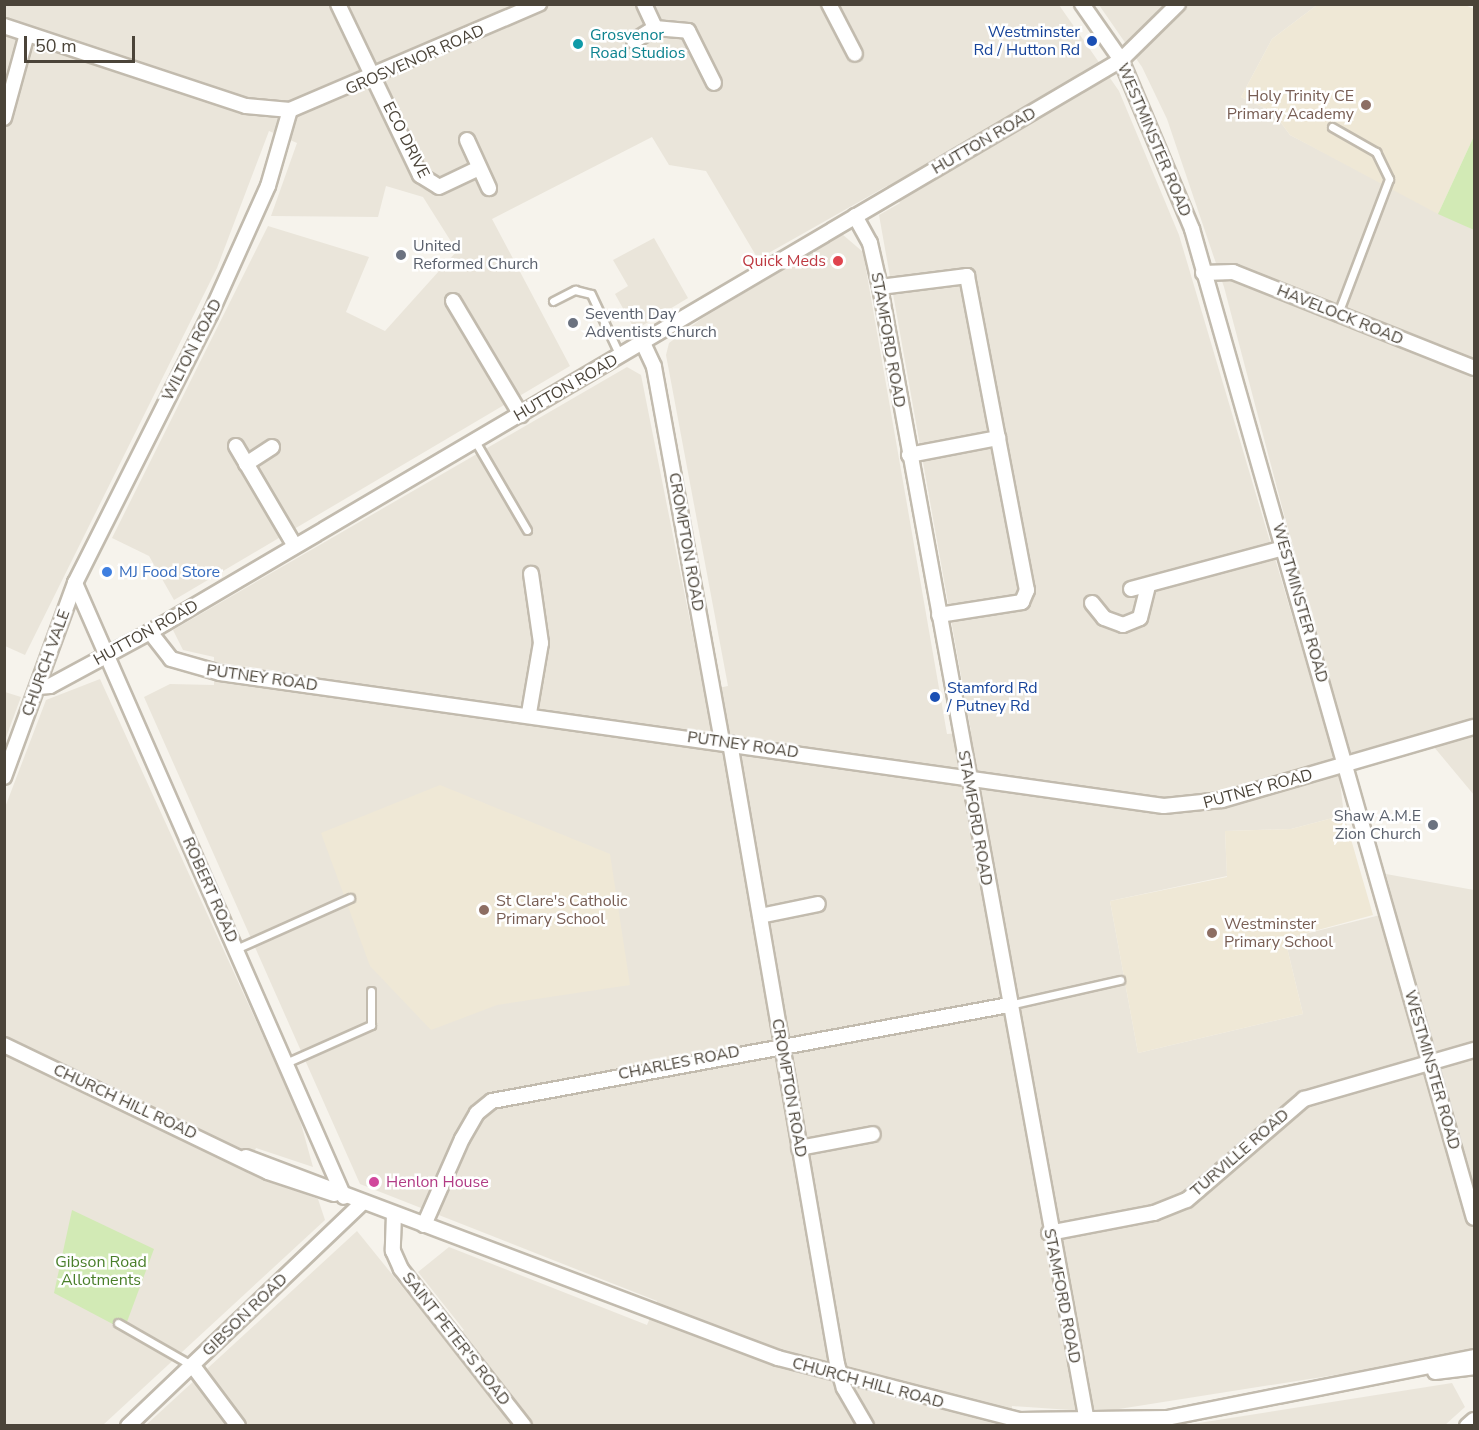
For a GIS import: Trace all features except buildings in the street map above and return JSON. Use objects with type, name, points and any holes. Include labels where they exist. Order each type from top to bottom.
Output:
[{"type":"street","points":[[338,4],[375,78]]},
{"type":"street","name":"GROSVENOR ROAD","points":[[290,110],[375,78],[540,4]]},
{"type":"street","points":[[644,4],[655,28]]},
{"type":"street","points":[[829,4],[855,54]]},
{"type":"street","name":"WESTMINSTER ROAD","points":[[1082,4],[1121,60],[1173,176],[1347,764],[1474,1218]]},
{"type":"street","name":"HUTTON ROAD","points":[[38,687],[50,686],[150,632],[1121,60],[1178,4]]},
{"type":"street","points":[[4,26],[246,106],[290,110]]},
{"type":"street","points":[[634,42],[655,28],[688,31],[714,83]]},
{"type":"street","points":[[4,118],[27,34]]},
{"type":"street","name":"ECO DRIVE","points":[[375,78],[430,185],[439,187],[480,168]]},
{"type":"street","name":"WILTON ROAD","points":[[75,583],[210,315],[268,186],[290,110]]},
{"type":"street","points":[[466,140],[489,188]]},
{"type":"street","name":"STAMFORD ROAD","points":[[855,216],[870,243],[879,287],[1049,1233],[1087,1422]]},
{"type":"street","name":"HAVELOCK ROAD","points":[[1203,273],[1233,272],[1337,316],[1474,368]]},
{"type":"street","points":[[879,287],[967,276],[1027,590],[1022,602],[939,615]]},
{"type":"street","points":[[453,301],[520,415]]},
{"type":"street","name":"CROMPTON ROAD","points":[[643,343],[654,367],[760,916],[840,1377],[866,1425]]},
{"type":"street","points":[[909,455],[998,438]]},
{"type":"street","points":[[236,446],[295,546]]},
{"type":"street","points":[[246,464],[272,447]]},
{"type":"street","points":[[1131,589],[1284,548]]},
{"type":"street","points":[[529,713],[540,643],[531,574]]},
{"type":"street","name":"ROBERT ROAD","points":[[75,583],[236,950],[288,1062],[345,1197]]},
{"type":"street","name":"CHURCH VALE","points":[[4,777],[75,583]]},
{"type":"street","points":[[1092,603],[1104,618],[1123,625],[1140,618],[1148,586]]},
{"type":"street","name":"PUTNEY ROAD","points":[[150,632],[171,659],[191,668],[529,713],[968,778],[1191,807],[1474,727]]},
{"type":"street","points":[[760,916],[818,904]]},
{"type":"street","name":"CHARLES ROAD","points":[[424,1225],[462,1139],[477,1113],[492,1101],[781,1044],[1009,1005]]},
{"type":"street","name":"CHURCH HILL ROAD","points":[[4,1045],[315,1191],[345,1197],[394,1214],[840,1377],[1019,1420],[1087,1422],[1167,1418],[1415,1373],[1474,1367]]},
{"type":"street","name":"TURVILLE ROAD","points":[[1049,1233],[1154,1213],[1187,1200],[1281,1114],[1304,1100],[1474,1050]]},
{"type":"street","points":[[799,1148],[873,1134]]},
{"type":"street","name":"GIBSON ROAD","points":[[128,1425],[193,1366],[362,1203]]},
{"type":"street","name":"SAINT PETER'S ROAD","points":[[394,1214],[393,1251],[401,1269],[524,1425]]},
{"type":"street","name":"CHURCH HILL ROAD","points":[[1415,1373],[1474,1357]]},
{"type":"street","points":[[193,1366],[238,1425]]},
{"type":"street","points":[[1467,1425],[1474,1420]]},
{"type":"lane","points":[[1332,127],[1376,152],[1389,179],[1337,316]]},
{"type":"lane","points":[[554,301],[575,290],[591,294],[621,356]]},
{"type":"lane","points":[[475,441],[527,530]]},
{"type":"lane","points":[[236,950],[350,898]]},
{"type":"lane","points":[[1009,1005],[1120,980]]},
{"type":"lane","points":[[288,1062],[371,1025],[371,991]]},
{"type":"lane","points":[[118,1323],[193,1366]]},
{"type":"shaded area","name":"Holy Trinity CE Primary Academy","points":[[1463,4],[1474,9],[1474,136],[1438,214],[1290,135],[1273,112],[1241,97],[1272,39],[1317,5]]},
{"type":"shaded area","points":[[5,5],[1059,5],[1119,91],[1179,235],[1339,774],[1344,815],[1291,829],[1225,831],[1227,876],[1110,901],[1138,1053],[1303,1014],[1285,939],[1396,911],[1386,874],[1474,890],[1474,1353],[1100,1412],[1012,1406],[1010,1425],[146,1425],[357,1231],[446,1341],[464,1330],[418,1272],[449,1247],[647,1325],[657,1301],[360,1184],[144,697],[170,684],[214,685],[214,657],[183,650],[173,630],[627,367],[641,375],[704,691],[728,686],[666,355],[669,343],[701,319],[842,234],[863,252],[947,734],[971,732],[879,215],[900,203],[887,186],[758,259],[706,171],[669,165],[652,137],[492,219],[570,366],[174,600],[149,556],[112,538],[268,226],[369,257],[346,312],[385,331],[457,251],[423,197],[386,186],[378,217],[271,216],[297,143],[269,131],[217,268],[25,655],[5,646]]},
{"type":"shaded area","points":[[1099,5],[1317,5],[1272,39],[1241,97],[1273,112],[1290,135],[1474,230],[1474,795],[1424,735],[1348,757],[1224,287],[1167,119],[1142,67]]},
{"type":"shaded area","points":[[654,238],[688,298],[635,330],[615,294],[628,286],[613,260]]},
{"type":"shaded area","points":[[100,679],[298,1113],[313,1167],[256,1148],[246,1171],[318,1199],[325,1220],[103,1425],[5,1425],[4,810],[46,700]]},
{"type":"shaded area","points":[[4,692],[21,697],[5,740]]},
{"type":"shaded area","name":"St Clare's Catholic Primary School","points":[[440,785],[610,854],[630,985],[497,1005],[431,1030],[370,966],[321,833]]},
{"type":"shaded area","name":"Westminster Primary School","points":[[1344,815],[1373,915],[1285,939],[1303,1014],[1138,1053],[1110,901],[1227,877],[1225,831],[1291,829]]},
{"type":"shaded area","points":[[1452,1383],[1465,1407],[1445,1425],[1186,1425]]},
{"type":"green space","points":[[1474,136],[1474,230],[1438,214]]},
{"type":"green space","name":"Gibson Road Allotments","points":[[72,1210],[154,1249],[124,1330],[54,1293]]},
{"type":"place","name":"Westminster Rd / Hutton Rd","points":[[1092,41]]},
{"type":"place","name":"Grosvenor Road Studios","points":[[578,44]]},
{"type":"place","name":"Holy Trinity CE Primary Academy","points":[[1366,105]]},
{"type":"place","name":"United Reformed Church","points":[[401,255]]},
{"type":"place","name":"Quick Meds","points":[[838,261]]},
{"type":"place","name":"Seventh Day Adventists Church","points":[[573,323]]},
{"type":"place","name":"MJ Food Store","points":[[107,572]]},
{"type":"place","name":"Stamford Rd / Putney Rd","points":[[935,697]]},
{"type":"place","name":"Shaw A.M.E Zion Church","points":[[1433,825]]},
{"type":"place","name":"St Clare's Catholic Primary School","points":[[484,910]]},
{"type":"place","name":"Westminster Primary School","points":[[1212,933]]},
{"type":"place","name":"Henlon House","points":[[374,1182]]}]
